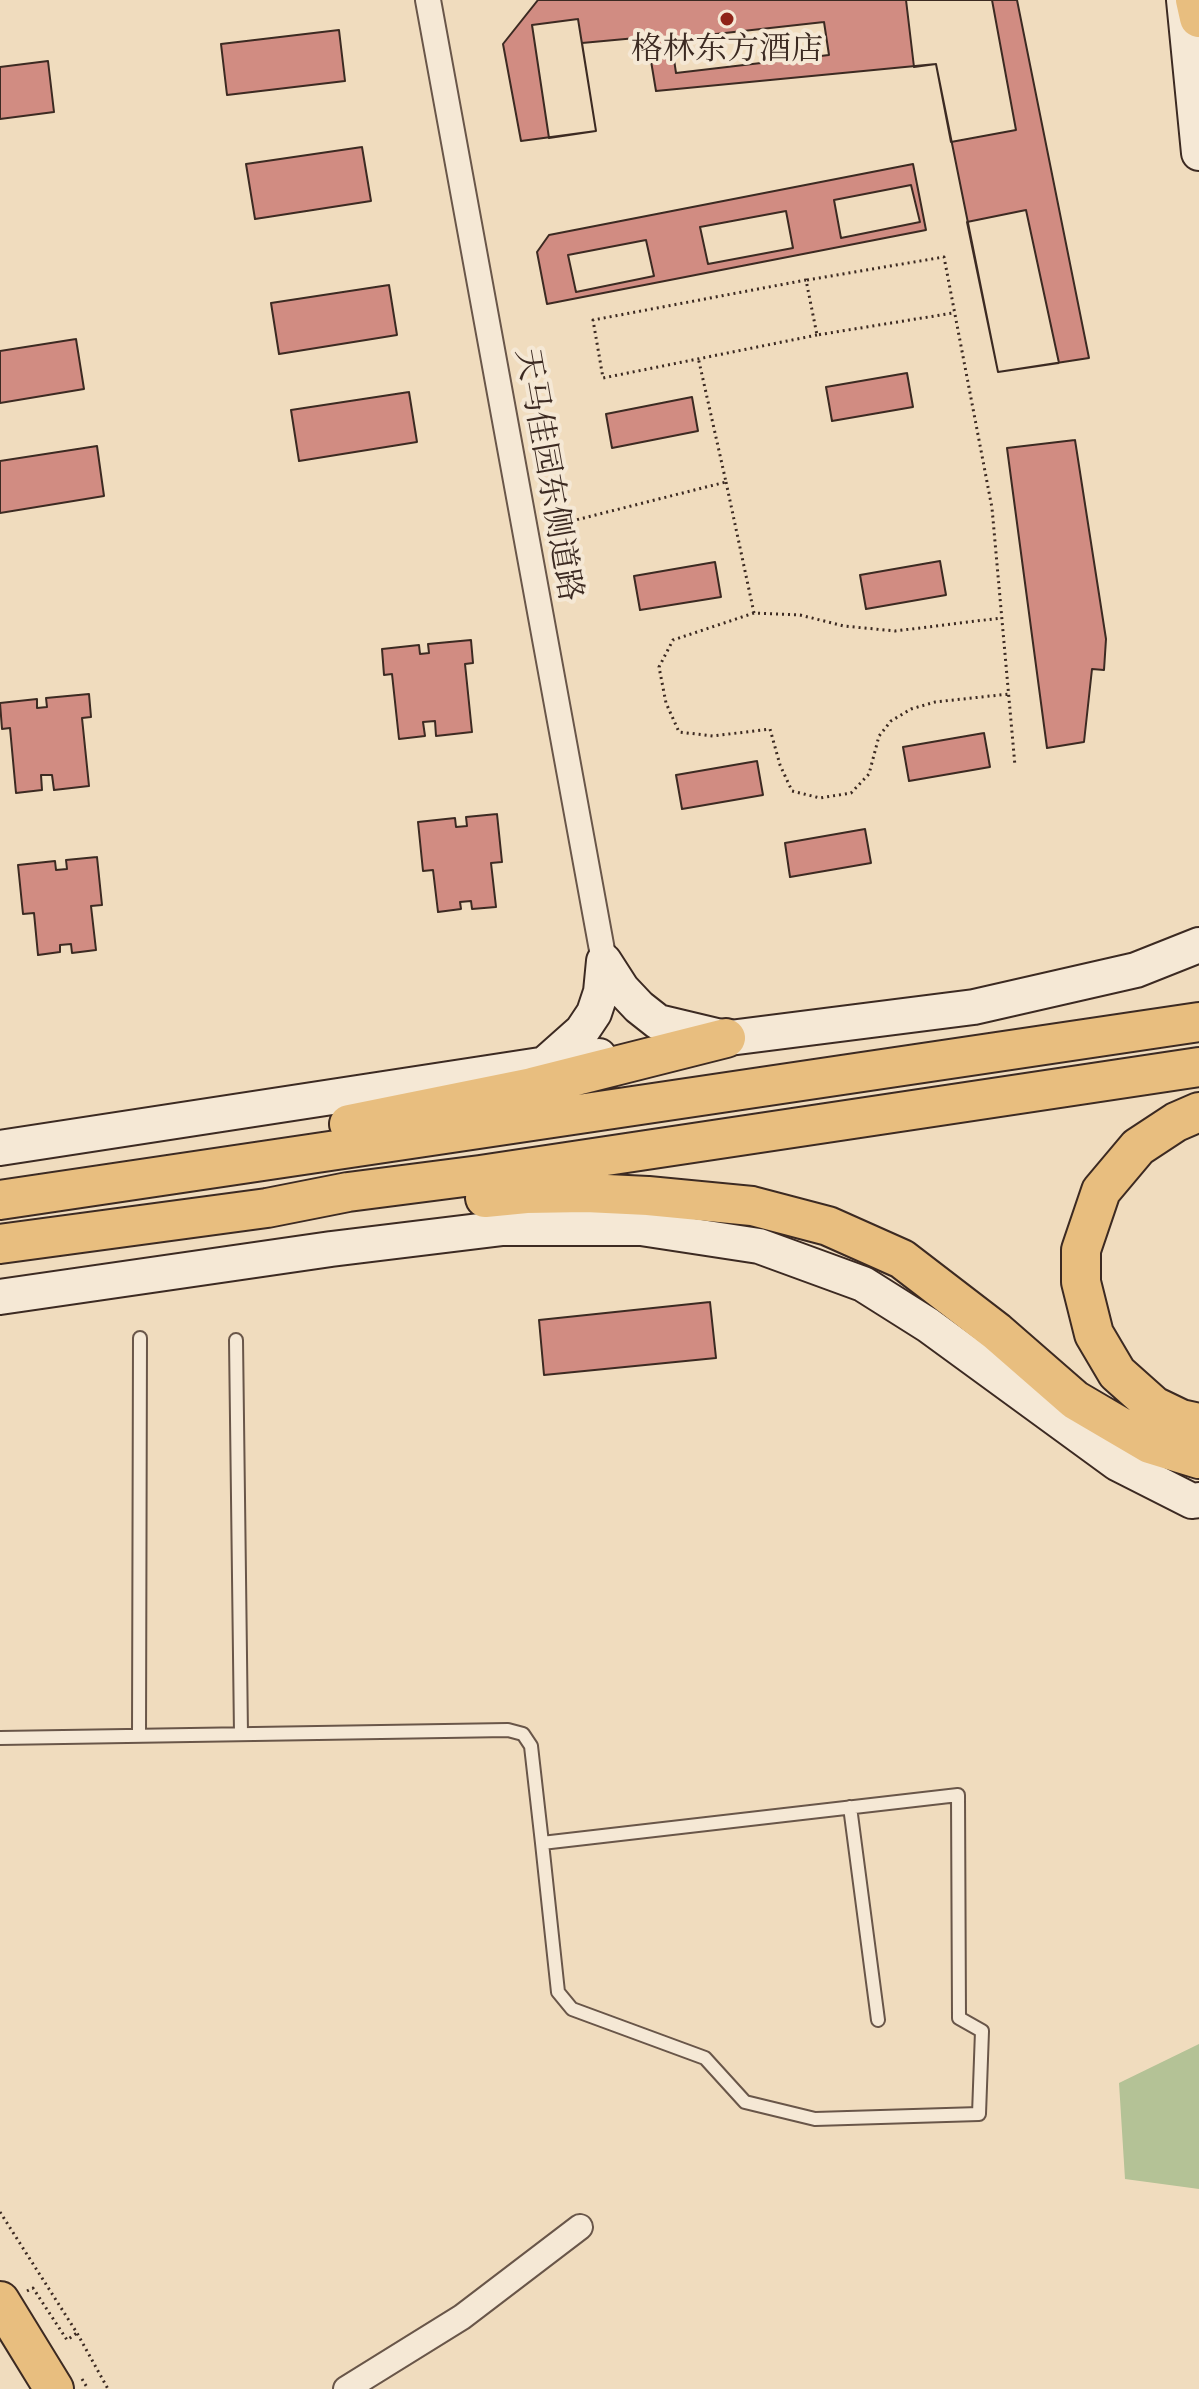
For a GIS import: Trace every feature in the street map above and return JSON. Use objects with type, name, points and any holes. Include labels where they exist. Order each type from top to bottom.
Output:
[{"type":"highway","points":[[1195,0],[1199,18]]},
{"type":"highway","points":[[0,1200],[1199,1022]]},
{"type":"highway","points":[[0,1188],[726,1038]]},
{"type":"highway","points":[[349,1203],[480,1175],[1199,1067]]},
{"type":"highway","points":[[1199,1112],[1176,1122],[1138,1147],[1101,1191],[1081,1250],[1081,1282],[1094,1334],[1117,1373],[1154,1406],[1181,1419],[1199,1423]]},
{"type":"highway","points":[[0,1244],[267,1208],[526,1194],[586,1193],[752,1206],[828,1226],[902,1259],[997,1332],[1075,1400],[1150,1444],[1199,1459]]},
{"type":"highway","points":[[13,2296],[54,2389]]},
{"type":"main road","points":[[1184,0],[1199,153]]},
{"type":"main road","points":[[974,1007],[1136,970],[1199,945]]},
{"type":"main road","points":[[604,961],[622,989],[658,1022],[726,1038],[974,1007],[1199,973]]},
{"type":"main road","points":[[0,1148],[331,1096],[539,1075],[582,1031],[594,1013],[601,992],[604,961]]},
{"type":"main road","points":[[460,1233],[579,1209],[660,1198]]},
{"type":"main road","points":[[0,1297],[331,1249],[503,1228],[641,1228],[759,1246],[863,1284],[928,1325],[1117,1463],[1192,1501],[1199,1500]]},
{"type":"street","name":"天马佳园东侧道路","points":[[428,0],[604,961]]},
{"type":"street","points":[[346,2389],[462,2317],[580,2227]]},
{"type":"lane","points":[[139,1736],[140,1338]]},
{"type":"lane","points":[[236,1340],[241,1734]]},
{"type":"lane","points":[[0,1738],[508,1730],[523,1734],[531,1746],[558,1992],[572,2009],[705,2058],[745,2102],[815,2119],[979,2114],[982,2031],[959,2018],[958,1795],[542,1843]]},
{"type":"lane","points":[[850,1807],[878,2020]]},
{"type":"path","points":[[953,313],[698,357],[603,378],[593,320],[944,257],[992,508],[1015,766]]},
{"type":"path","points":[[806,280],[817,335]]},
{"type":"path","points":[[698,357],[754,613]]},
{"type":"path","points":[[525,533],[726,482]]},
{"type":"path","points":[[1001,618],[895,631],[844,626],[800,615],[754,613],[673,640],[659,667],[666,703],[679,732],[713,736],[770,729],[780,765],[792,791],[820,798],[851,793],[869,774],[879,736],[891,721],[911,709],[935,702],[1009,694]]},
{"type":"path","points":[[0,2212],[77,2333],[108,2389]]},
{"type":"path","points":[[13,2296],[33,2288],[67,2340],[77,2333]]},
{"type":"green space","points":[[1199,2044],[1199,2189],[1125,2179],[1119,2083]]},
{"type":"building","points":[[538,0],[1017,0],[1089,358],[998,372],[936,64],[656,91],[647,37],[582,43],[596,131],[521,141],[503,44]]},
{"type":"building","points":[[906,0],[992,0],[1016,130],[951,142],[936,64],[914,67]]},
{"type":"building","points":[[578,19],[596,131],[549,138],[532,25]]},
{"type":"building","points":[[824,22],[829,55],[676,73],[671,39]]},
{"type":"building","points":[[339,30],[345,81],[227,95],[221,44]]},
{"type":"building","points":[[48,61],[54,112],[0,119],[0,67]]},
{"type":"building","points":[[362,147],[371,201],[255,219],[246,164]]},
{"type":"building","points":[[913,164],[926,230],[547,304],[537,252],[549,235]]},
{"type":"building","points":[[911,185],[920,222],[841,238],[834,200]]},
{"type":"building","points":[[1026,210],[1059,363],[998,372],[967,222]]},
{"type":"building","points":[[786,211],[793,248],[708,264],[700,227]]},
{"type":"building","points":[[646,240],[654,276],[576,292],[568,255]]},
{"type":"building","points":[[389,285],[397,335],[279,354],[271,303]]},
{"type":"building","points":[[76,339],[84,389],[0,403],[0,351]]},
{"type":"building","points":[[907,373],[913,407],[832,421],[826,387]]},
{"type":"building","points":[[409,392],[417,442],[299,461],[291,410]]},
{"type":"building","points":[[692,397],[698,431],[612,448],[606,414]]},
{"type":"building","points":[[1075,440],[1106,639],[1104,670],[1092,669],[1084,742],[1047,748],[1007,448]]},
{"type":"building","points":[[97,446],[104,496],[0,513],[0,461]]},
{"type":"building","points":[[940,561],[946,595],[866,609],[860,575]]},
{"type":"building","points":[[715,562],[721,597],[640,610],[634,576]]},
{"type":"building","points":[[471,640],[473,663],[465,664],[472,732],[436,736],[435,721],[423,722],[425,736],[399,739],[392,674],[384,675],[382,649],[419,645],[420,654],[429,653],[428,644]]},
{"type":"building","points":[[89,694],[91,717],[82,718],[89,786],[54,790],[52,775],[41,775],[42,790],[16,793],[10,728],[2,729],[0,703],[37,699],[37,708],[47,707],[46,698]]},
{"type":"building","points":[[984,733],[990,767],[909,781],[903,747]]},
{"type":"building","points":[[757,761],[763,795],[682,809],[676,775]]},
{"type":"building","points":[[497,814],[502,862],[491,863],[496,907],[472,909],[471,901],[460,902],[461,909],[438,912],[433,870],[423,871],[418,822],[455,818],[456,827],[467,826],[466,817]]},
{"type":"building","points":[[865,829],[871,863],[790,877],[785,843]]},
{"type":"building","points":[[97,857],[102,905],[91,906],[96,950],[72,953],[71,944],[60,945],[60,952],[38,955],[34,913],[23,914],[18,865],[55,861],[56,870],[67,869],[66,860]]},
{"type":"building","points":[[710,1302],[716,1358],[544,1375],[539,1320]]},
{"type":"place","name":"格林东方酒店","points":[[727,19]]}]
